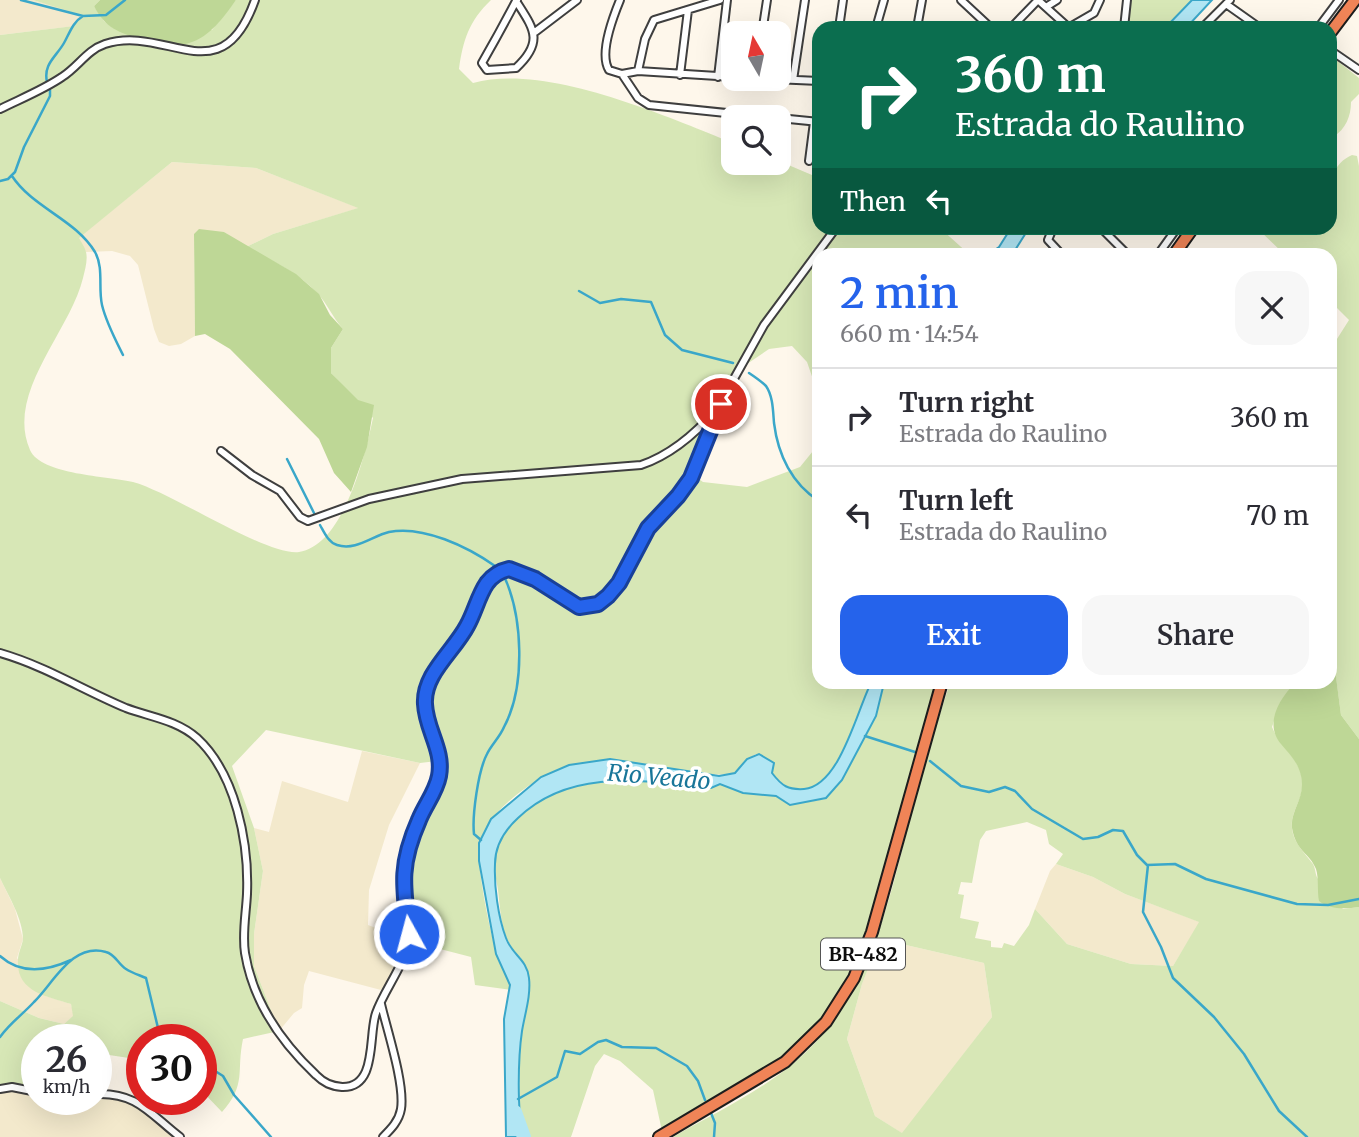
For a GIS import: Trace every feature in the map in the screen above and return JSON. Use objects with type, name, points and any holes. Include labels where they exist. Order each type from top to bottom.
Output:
[{"type":"highway","points":[[1337,24],[1355,0]]},
{"type":"highway","name":"BR-482","points":[[659,1137],[785,1062],[826,1022],[854,978],[872,932],[940,689]]},
{"type":"street","points":[[0,109],[58,80],[88,53],[103,45],[127,40],[193,52],[217,49],[244,25],[255,0]]},
{"type":"street","points":[[517,0],[482,67],[498,71],[516,68],[526,57],[535,32],[577,0]]},
{"type":"street","points":[[517,0],[535,32]]},
{"type":"street","points":[[620,0],[607,47],[606,64],[609,70],[622,74],[639,71],[718,77],[727,0]]},
{"type":"street","points":[[639,71],[645,38],[654,20],[720,0]]},
{"type":"street","points":[[764,21],[767,0]]},
{"type":"street","points":[[805,0],[793,80],[812,81]]},
{"type":"street","points":[[840,21],[843,0]]},
{"type":"street","points":[[878,21],[884,0]]},
{"type":"street","points":[[918,21],[922,0]]},
{"type":"street","points":[[961,0],[984,21]]},
{"type":"street","points":[[1018,21],[1038,0],[1060,21]]},
{"type":"street","points":[[1046,8],[1057,0]]},
{"type":"street","points":[[1080,21],[1094,13],[1100,0]]},
{"type":"street","points":[[1125,21],[1127,0]]},
{"type":"street","points":[[1323,21],[1336,1]]},
{"type":"street","points":[[1209,21],[1228,2],[1251,21]]},
{"type":"street","points":[[680,75],[688,10]]},
{"type":"street","points":[[1337,55],[1359,70]]},
{"type":"street","points":[[622,74],[638,99],[644,103],[721,112]]},
{"type":"street","points":[[791,119],[812,121]]},
{"type":"street","points":[[809,161],[812,146]]},
{"type":"street","points":[[1108,235],[1121,248]]},
{"type":"street","points":[[0,653],[42,667],[128,709],[180,726],[200,740],[233,802],[244,846],[247,892],[243,941],[250,974],[264,1009],[284,1042],[323,1081],[346,1087],[359,1083],[368,1069],[375,1015],[406,948],[409,934],[402,877],[405,859],[410,840],[440,774],[439,752],[425,704],[425,694],[437,669],[463,633],[488,582],[502,570],[516,570],[579,607],[598,604],[608,596],[619,583],[648,528],[691,478],[721,404],[764,325],[812,260]]},
{"type":"street","points":[[221,451],[252,475],[280,491],[300,517],[308,521],[369,499],[462,479],[641,465],[684,441],[721,404]]},
{"type":"street","points":[[381,1003],[401,1094],[401,1110],[396,1123],[383,1137]]},
{"type":"street","points":[[0,1089],[21,1089]]},
{"type":"street","points":[[112,1094],[133,1099],[180,1137]]},
{"type":"shaded area","points":[[0,0],[33,0],[81,14],[75,26],[0,35]]},
{"type":"shaded area","points":[[172,162],[256,168],[359,208],[273,234],[246,247],[224,232],[194,234],[195,336],[181,344],[169,346],[159,342],[154,329],[138,265],[130,256],[112,251],[86,252],[78,238]]},
{"type":"shaded area","points":[[362,751],[420,763],[389,825],[369,890],[368,925],[408,940],[405,957],[381,990],[309,971],[304,985],[302,1008],[294,1013],[279,1031],[254,966],[254,934],[263,871],[254,828],[269,832],[282,781],[348,802]]},
{"type":"shaded area","points":[[1056,864],[1200,922],[1173,966],[1131,964],[1067,944],[1035,909],[1050,871]]},
{"type":"shaded area","points":[[0,878],[15,909],[23,939],[17,958],[46,996],[71,1004],[74,1016],[64,1024],[39,1018],[0,1001]]},
{"type":"shaded area","points":[[880,939],[984,963],[992,1017],[903,1134],[875,1116],[847,1039],[862,984]]},
{"type":"shaded area","points":[[21,1087],[21,1115],[112,1115],[112,1090],[125,1093],[126,1115],[155,1115],[179,1137],[0,1137],[0,1089]]},
{"type":"green space","points":[[33,0],[100,0],[94,6],[104,21],[113,28],[212,30],[236,0],[491,0],[472,23],[463,49],[459,69],[473,83],[502,79],[535,80],[569,86],[605,95],[674,119],[721,138],[721,175],[791,175],[791,166],[812,175],[812,235],[948,235],[962,248],[812,248],[812,376],[807,362],[792,346],[769,349],[744,366],[700,435],[697,447],[699,479],[703,482],[747,487],[800,467],[812,452],[812,689],[869,689],[848,740],[823,780],[811,788],[787,788],[772,773],[774,763],[756,754],[747,759],[735,773],[726,774],[701,774],[621,761],[582,763],[546,775],[527,787],[495,814],[482,836],[479,852],[491,933],[498,960],[511,990],[475,985],[471,957],[417,943],[407,899],[406,872],[414,844],[440,790],[445,760],[420,763],[266,730],[232,766],[254,828],[263,871],[254,934],[254,966],[279,1031],[243,1039],[238,1085],[222,1112],[217,1107],[217,1024],[126,1024],[126,1058],[112,1055],[112,1024],[64,1024],[73,1016],[71,1004],[35,991],[22,979],[18,960],[23,939],[21,923],[0,878],[0,35],[74,26],[81,15]],"holes":[[[172,162],[256,168],[358,208],[273,234],[246,247],[292,272],[324,301],[343,329],[331,348],[331,373],[373,418],[350,496],[340,516],[315,546],[299,552],[284,551],[243,535],[150,488],[133,482],[61,470],[47,465],[30,450],[25,428],[26,407],[32,385],[66,320],[83,278],[87,255],[79,238]]]},
{"type":"green space","points":[[100,0],[236,0],[204,36],[189,43],[172,44],[127,35],[111,27],[94,6]]},
{"type":"green space","points":[[1131,0],[1192,0],[1172,21],[1128,21]]},
{"type":"green space","points":[[1337,61],[1359,78],[1359,94],[1351,102],[1349,117],[1338,134]]},
{"type":"green space","points":[[1352,155],[1357,156],[1359,166],[1359,739],[1341,715],[1337,685],[1337,339],[1349,320],[1337,308],[1337,248],[1278,248],[1264,235],[1337,235],[1337,167]]},
{"type":"green space","points":[[199,229],[224,232],[296,274],[319,294],[330,315],[343,329],[331,348],[331,373],[358,400],[374,405],[367,447],[351,492],[334,473],[319,439],[230,349],[205,334],[195,336],[194,234]]},
{"type":"green space","points":[[1337,684],[1341,715],[1359,739],[1359,907],[1333,907],[1319,901],[1316,869],[1297,842],[1292,828],[1302,784],[1296,763],[1276,736],[1274,720],[1279,704],[1289,689],[1337,689]]},
{"type":"green space","points":[[883,689],[939,689],[859,954],[836,1000],[820,1022],[789,1054],[662,1131],[653,1090],[620,1061],[604,1054],[595,1066],[571,1137],[523,1137],[519,1117],[521,958],[509,944],[503,927],[495,867],[498,848],[515,820],[542,799],[558,791],[604,780],[650,780],[711,788],[720,784],[743,793],[776,796],[790,805],[825,799],[844,777],[876,716]]},
{"type":"green space","points":[[948,689],[1290,689],[1280,703],[1272,727],[1301,774],[1302,788],[1293,814],[1293,834],[1313,864],[1318,879],[1343,909],[1359,907],[1359,1137],[673,1137],[780,1074],[811,1047],[834,1021],[852,992],[880,929]],"holes":[[[1027,822],[1046,830],[1049,844],[1063,854],[1056,864],[1199,922],[1173,966],[1131,964],[1067,944],[1035,909],[1029,925],[1014,946],[1004,943],[1002,948],[991,947],[991,941],[975,938],[979,922],[960,918],[964,895],[958,894],[961,882],[972,883],[980,840],[986,831]],[[880,939],[984,963],[992,1017],[902,1133],[875,1116],[847,1039],[862,984]]]},
{"type":"green space","points":[[0,1001],[39,1018],[64,1024],[21,1024],[21,1088],[0,1089]]},
{"type":"water","points":[[1192,0],[1212,0],[1192,21],[1172,21]]},
{"type":"water","points":[[1007,235],[1025,235],[1016,248],[999,247]]},
{"type":"water","points":[[869,689],[883,689],[876,716],[842,780],[826,798],[790,805],[776,796],[743,793],[720,784],[711,788],[610,781],[561,791],[539,802],[509,828],[495,857],[497,901],[506,938],[528,972],[529,985],[519,1069],[523,1137],[506,1137],[504,1019],[510,985],[496,954],[479,861],[479,843],[491,819],[541,777],[569,765],[610,759],[719,776],[735,773],[747,759],[759,754],[774,763],[772,773],[779,781],[794,789],[804,789],[817,785],[828,775],[846,745]]},
{"type":"waterway","points":[[21,0],[83,16],[106,15],[125,0]]},
{"type":"waterway","points":[[47,82],[49,65],[74,24],[83,16]]},
{"type":"waterway","points":[[0,181],[8,179],[15,172],[24,147],[50,96],[50,90]]},
{"type":"waterway","points":[[12,176],[31,197],[77,231],[95,252],[104,311],[123,355]]},
{"type":"waterway","points":[[579,291],[600,303],[621,299],[651,302],[665,335],[682,350],[733,363]]},
{"type":"waterway","points":[[749,373],[768,390],[783,457],[794,477],[812,496]]},
{"type":"waterway","points":[[287,459],[314,513]]},
{"type":"waterway","points":[[320,525],[331,542],[337,545],[357,545],[389,532],[416,532],[459,545],[495,566]]},
{"type":"waterway","points":[[481,840],[474,834],[478,782],[487,754],[502,731],[511,710],[519,671],[515,609],[503,574]]},
{"type":"waterway","points":[[865,736],[915,752]]},
{"type":"waterway","points":[[930,761],[961,786],[989,792],[1005,787],[1015,791],[1032,809],[1083,839],[1098,837],[1113,830],[1123,831],[1137,855],[1147,865],[1175,864],[1206,879],[1297,904],[1328,905],[1359,899]]},
{"type":"waterway","points":[[1148,865],[1143,912],[1173,978],[1214,1017],[1244,1054],[1279,1111],[1307,1137]]},
{"type":"waterway","points":[[0,1037],[64,967],[83,953],[94,951],[109,953],[126,969],[146,978],[157,1024]]},
{"type":"waterway","points":[[0,956],[25,969],[44,969],[71,960]]},
{"type":"waterway","points":[[518,1099],[557,1077],[565,1051],[580,1054],[606,1040],[622,1047],[656,1048],[687,1066],[698,1081],[705,1100]]},
{"type":"waterway","points":[[217,1072],[223,1076],[234,1095],[271,1137]]},
{"type":"waterway","name":"Rio Veado","points":[[515,1112],[524,1137]]},
{"type":"waterway","points":[[711,1113],[715,1123],[714,1137]]},
{"type":"route","points":[[409,934],[402,877],[405,859],[410,840],[440,774],[439,752],[426,716],[425,694],[437,669],[469,624],[483,590],[495,574],[509,569],[535,579],[573,605],[588,607],[598,604],[619,583],[648,528],[691,478],[721,404]]}]
